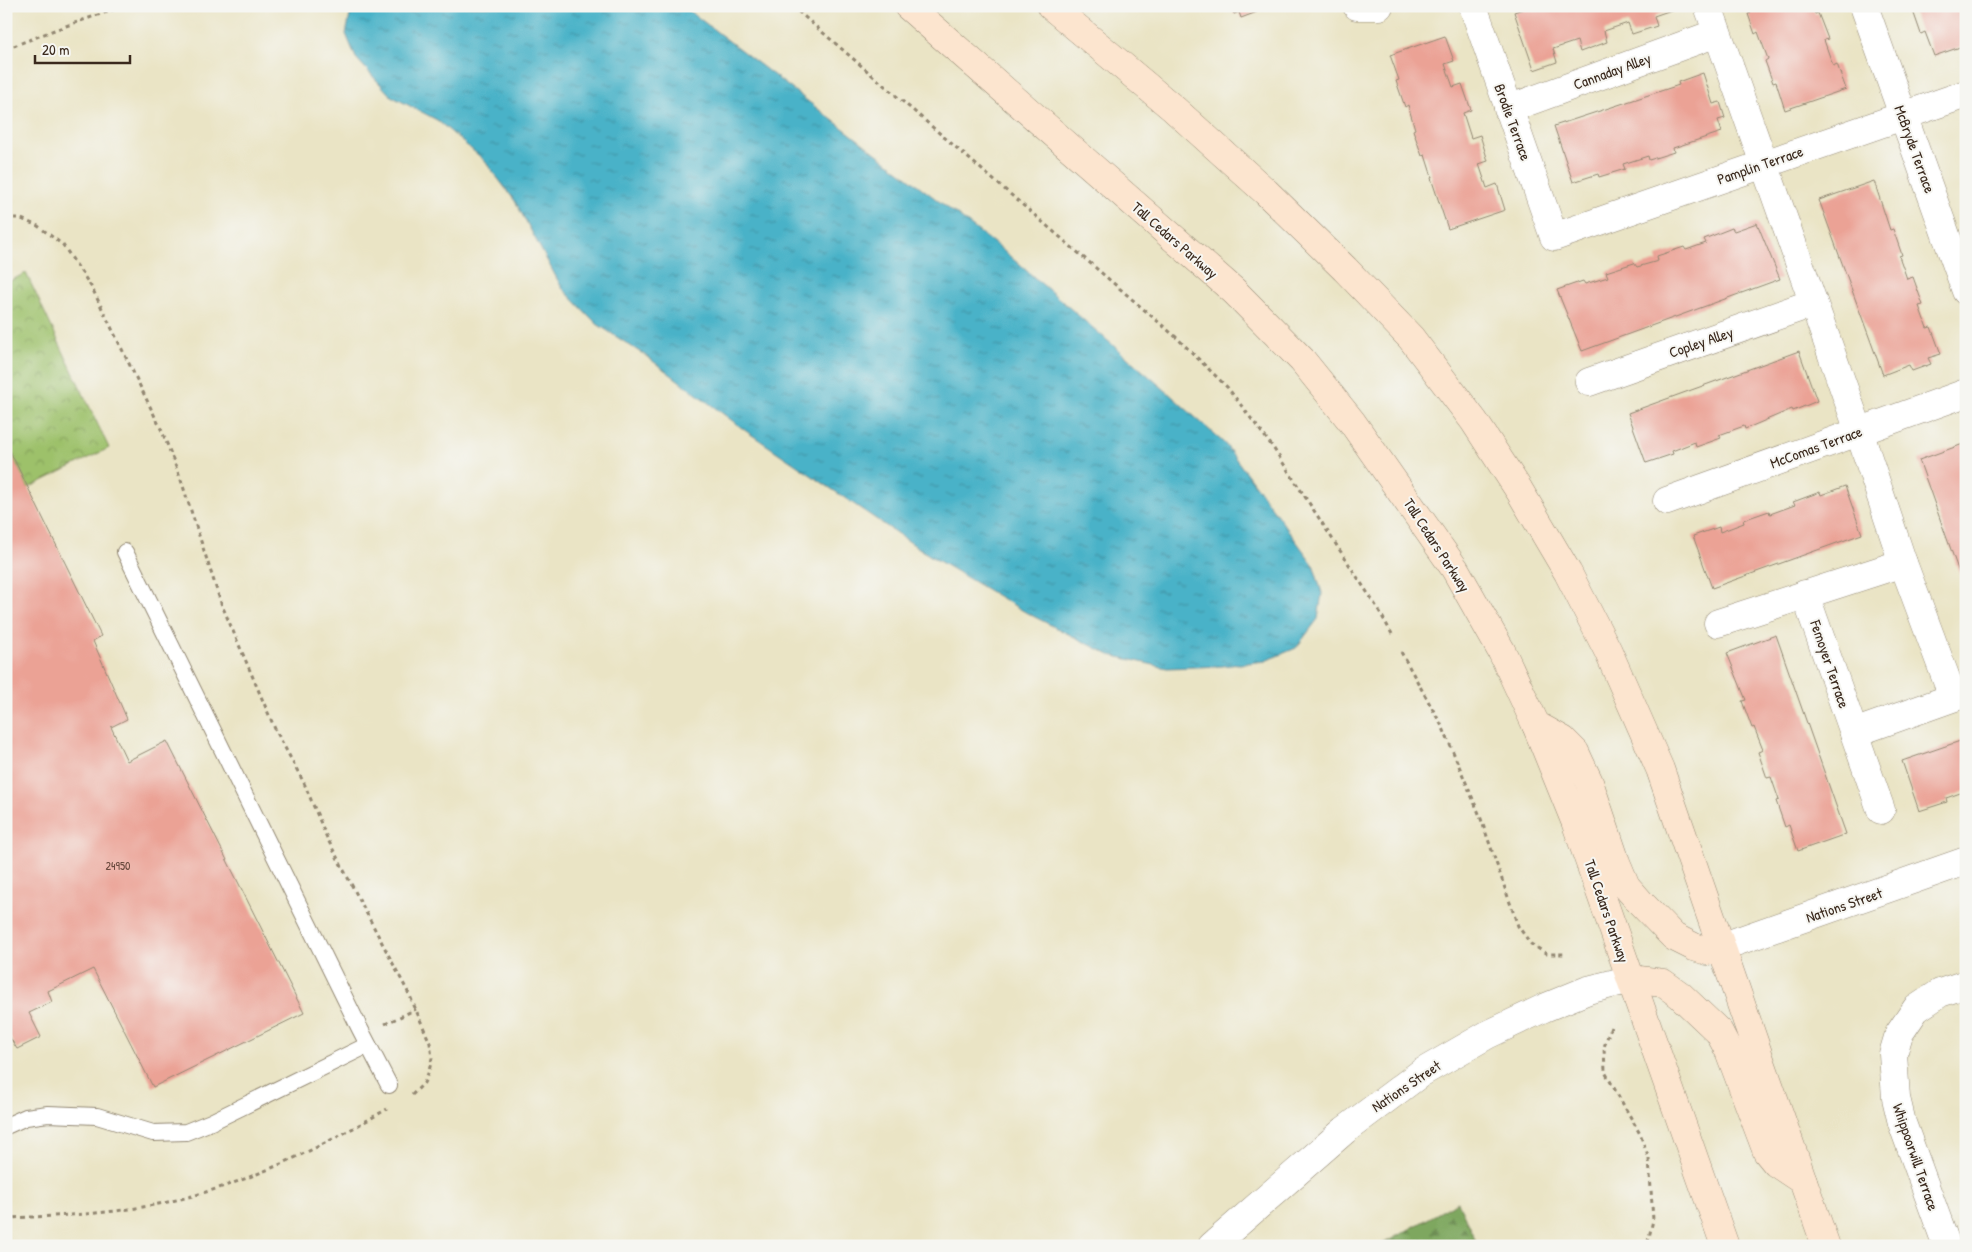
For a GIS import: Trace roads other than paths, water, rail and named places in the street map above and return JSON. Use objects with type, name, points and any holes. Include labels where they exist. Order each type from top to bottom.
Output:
[{"type":"main road","name":"Tall Cedars Parkway","points":[[908,6],[1234,291],[1302,360],[1357,429],[1455,569],[1502,652],[1536,725],[1576,821],[1725,1246]]},
{"type":"main road","points":[[1051,6],[1174,109],[1266,192],[1330,255],[1410,338],[1474,421],[1519,490],[1568,573],[1608,651],[1660,769],[1826,1246]]},
{"type":"main road","points":[[1536,725],[1564,740],[1576,752],[1589,782],[1626,886],[1674,937],[1694,948],[1706,951],[1721,948]]},
{"type":"main road","points":[[1631,979],[1663,983],[1680,994],[1719,1032],[1729,1051],[1767,1152],[1776,1163],[1803,1181]]},
{"type":"street","points":[[1357,6],[1379,6]]},
{"type":"street","name":"Brodie Terrace","points":[[1473,6],[1554,237]]},
{"type":"street","points":[[1708,6],[1765,163],[1903,563],[1960,695],[1854,733]]},
{"type":"street","name":"McBryde Terrace","points":[[1864,6],[1966,291]]},
{"type":"street","name":"Cannaday Alley","points":[[1508,109],[1717,33]]},
{"type":"street","name":"Pamplin Terrace","points":[[1554,237],[1966,94]]},
{"type":"street","name":"Copley Alley","points":[[1589,382],[1813,303]]},
{"type":"street","name":"McComas Terrace","points":[[1667,501],[1966,393]]},
{"type":"street","points":[[1718,622],[1903,563]]},
{"type":"street","name":"Femoyer Terrace","points":[[1805,594],[1881,810]]},
{"type":"street","name":"Nations Street","points":[[1721,948],[1966,861]]},
{"type":"street","name":"Nations Street","points":[[1212,1246],[1345,1130],[1421,1073],[1487,1035],[1544,1008],[1588,990],[1631,979]]},
{"type":"street","name":"Whippoorwill Terrace","points":[[1946,1246],[1902,1123],[1896,1098],[1893,1054],[1899,1034],[1916,1009],[1940,993],[1966,984]]},
{"type":"lane","points":[[125,552],[389,1085]]},
{"type":"lane","points":[[6,1126],[26,1117],[48,1114],[73,1114],[97,1116],[152,1133],[186,1132],[211,1122],[368,1045]]},
{"type":"water","points":[[352,6],[683,6],[999,247],[1225,444],[1313,564],[1322,593],[1318,619],[1296,648],[1265,661],[1222,666],[1167,668],[1110,655],[1027,613],[932,557],[746,431],[646,356],[597,324],[562,288],[515,201],[484,160],[437,120],[391,96],[356,58],[346,34]]}]
